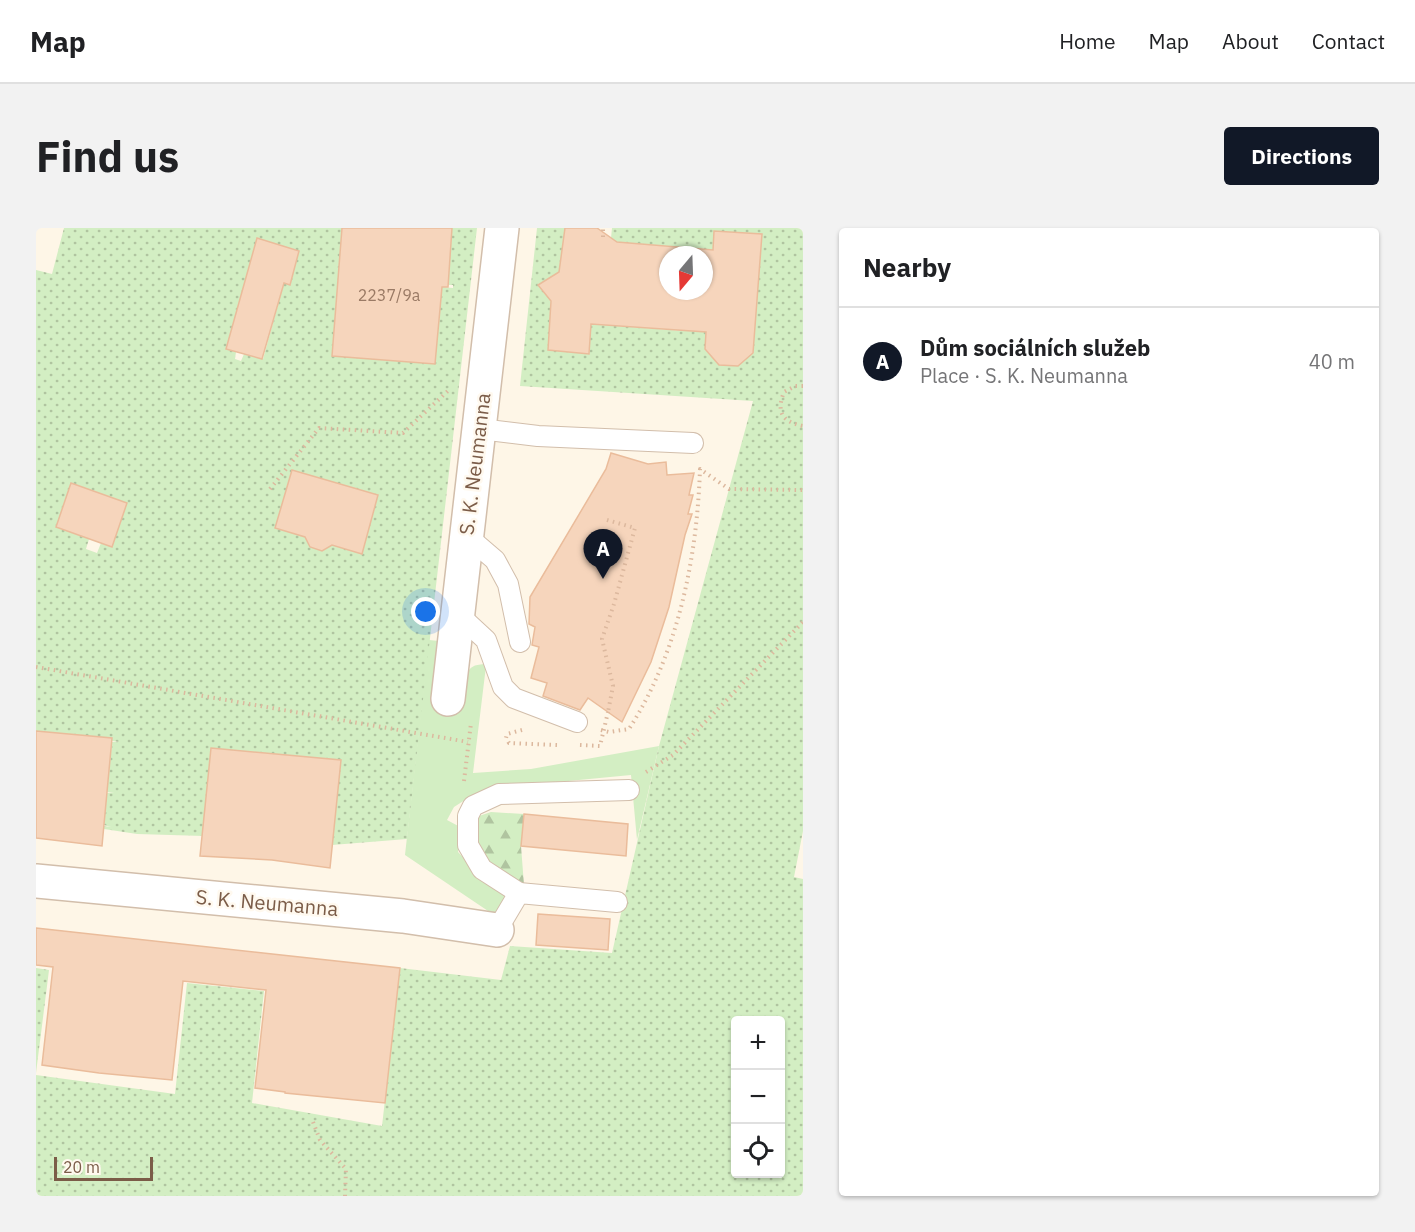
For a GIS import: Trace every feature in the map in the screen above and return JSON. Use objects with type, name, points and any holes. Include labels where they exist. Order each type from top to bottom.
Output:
[{"type":"street","name":"S. K. Neumanna","points":[[448,699],[502,228]]},
{"type":"street","name":"S. K. Neumanna","points":[[36,880],[403,916],[497,930]]},
{"type":"lane","points":[[480,429],[538,436],[693,443]]},
{"type":"lane","points":[[467,536],[495,560],[508,584],[520,642]]},
{"type":"lane","points":[[459,615],[486,640],[503,687],[514,698],[577,722]]},
{"type":"lane","points":[[617,902],[519,893],[482,869],[468,845],[468,816],[473,806],[499,794],[629,790]]},
{"type":"lane","points":[[497,930],[519,893]]},
{"type":"path","points":[[603,228],[603,237]]},
{"type":"path","points":[[270,489],[319,428],[403,433],[454,385]]},
{"type":"path","points":[[803,386],[795,386],[784,392],[780,410],[784,419],[795,425],[803,426]]},
{"type":"path","points":[[577,722],[609,732],[629,729],[647,700],[670,646],[693,555],[700,469],[729,489],[803,490]]},
{"type":"path","points":[[580,745],[600,746],[613,686],[602,639],[635,528],[607,520]]},
{"type":"path","points":[[629,790],[648,770],[674,755],[803,622]]},
{"type":"path","points":[[36,667],[468,742]]},
{"type":"path","points":[[464,788],[470,729]]},
{"type":"path","points":[[313,1122],[320,1140],[346,1169],[345,1196]]},
{"type":"green space","points":[[64,228],[342,228],[332,356],[375,359],[442,287],[453,288],[453,285],[448,285],[452,228],[477,228],[407,839],[332,845],[340,760],[211,748],[204,836],[137,834],[104,829],[104,826],[111,827],[104,825],[107,793],[114,793],[107,792],[112,742],[119,742],[112,741],[112,738],[36,731],[36,270],[52,274]],"holes":[[[257,238],[299,251],[290,285],[284,283],[263,359],[244,354],[241,361],[235,359],[236,352],[227,349]],[[292,470],[378,495],[362,554],[328,544],[322,551],[310,547],[309,538],[275,528]],[[71,483],[127,503],[112,547],[101,543],[97,553],[86,549],[89,539],[56,527]]]},
{"type":"green space","points":[[537,228],[565,228],[559,277],[553,277],[545,282],[551,298],[548,350],[589,354],[591,324],[684,331],[707,318],[705,349],[719,365],[738,366],[762,234],[714,231],[713,250],[713,246],[665,246],[617,242],[611,238],[612,228],[803,228],[803,831],[794,877],[803,879],[803,1196],[36,1196],[36,1075],[175,1094],[187,983],[264,991],[252,1103],[382,1126],[400,968],[501,980],[510,946],[612,953],[659,746],[753,401],[520,386]]},
{"type":"green space","points":[[429,640],[439,641],[466,676],[473,667],[484,664],[486,666],[473,773],[531,769],[659,746],[637,840],[631,775],[496,788],[468,798],[454,807],[447,820],[462,828],[458,852],[475,870],[509,892],[494,915],[405,855]]},
{"type":"green space","points":[[491,812],[524,814],[521,846],[524,885],[489,862],[477,845],[473,825],[479,816]]},
{"type":"green space","points":[[36,968],[49,970],[36,1073]]},
{"type":"building","points":[[342,228],[452,228],[448,287],[442,287],[435,364],[332,356]]},
{"type":"building","points":[[565,228],[597,228],[617,242],[665,246],[659,246],[659,300],[713,300],[714,231],[762,234],[753,353],[738,366],[719,365],[705,349],[706,332],[591,324],[589,354],[548,350],[551,301],[538,285],[559,272]]},
{"type":"building","points":[[257,238],[299,251],[290,285],[284,283],[262,359],[226,349]]},
{"type":"building","points":[[611,453],[648,464],[666,462],[667,475],[694,473],[689,495],[693,495],[688,514],[692,514],[669,607],[651,662],[622,722],[588,698],[580,710],[543,696],[547,683],[531,678],[539,647],[532,645],[535,627],[529,624],[530,597],[606,469]]},
{"type":"building","points":[[292,470],[378,495],[362,554],[332,545],[322,551],[310,547],[305,537],[275,528]]},
{"type":"building","points":[[71,483],[127,503],[112,547],[56,527]]},
{"type":"building","points":[[36,731],[112,738],[102,846],[36,838]]},
{"type":"building","points":[[211,748],[341,760],[330,868],[272,860],[200,856]]},
{"type":"building","points":[[524,814],[628,824],[626,856],[521,846]]},
{"type":"building","points":[[538,914],[610,919],[608,950],[536,945]]},
{"type":"building","points":[[36,928],[400,968],[385,1103],[255,1088],[266,990],[183,981],[172,1080],[42,1065],[53,967],[36,965]]},
{"type":"place","name":"Dům sociálních služeb","points":[[603,579]]}]
